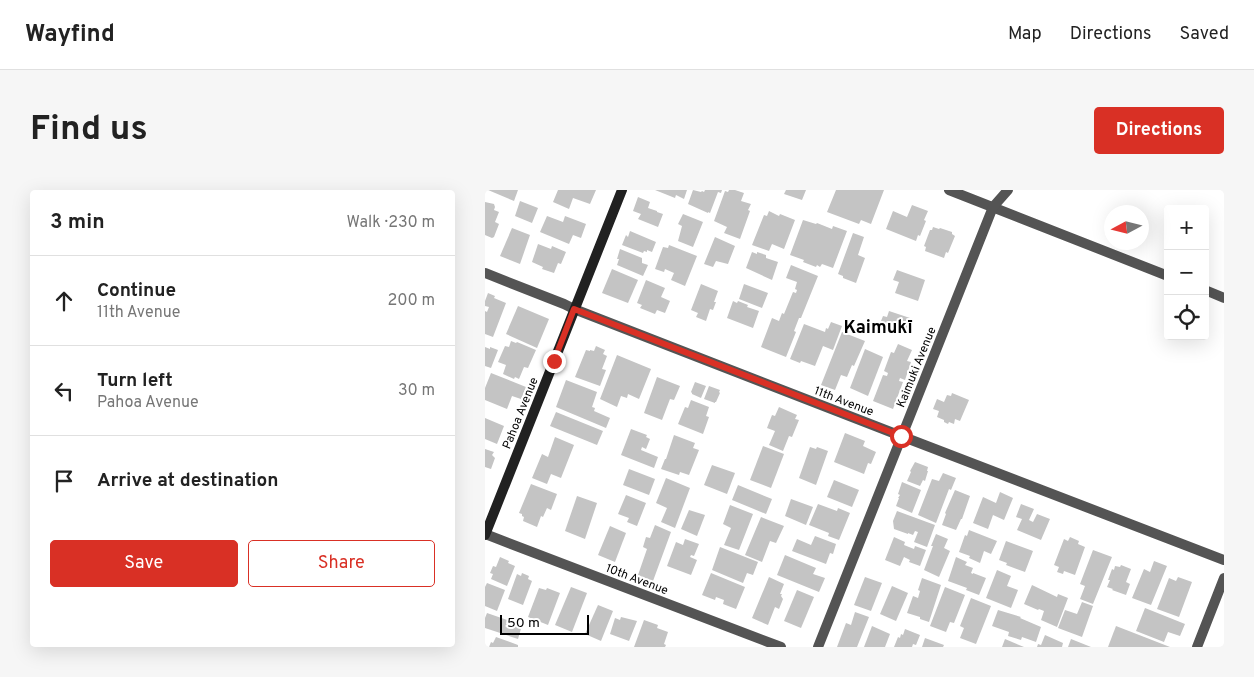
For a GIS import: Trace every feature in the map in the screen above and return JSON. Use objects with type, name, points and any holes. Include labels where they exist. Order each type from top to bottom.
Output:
[{"type":"street","name":"Pahoa Avenue","points":[[485,534],[622,190]]},
{"type":"street","points":[[949,190],[963,193],[993,207],[1164,274]]},
{"type":"street","name":"Kaimuki Avenue","points":[[818,647],[993,207],[1008,190]]},
{"type":"street","name":"11th Avenue","points":[[485,273],[1224,560]]},
{"type":"street","points":[[1209,292],[1224,298]]},
{"type":"street","name":"10th Avenue","points":[[485,534],[781,647]]},
{"type":"street","points":[[1197,647],[1224,578]]},
{"type":"building","points":[[488,190],[518,190],[514,201]]},
{"type":"building","points":[[558,190],[596,190],[590,204],[573,198],[569,209],[553,202]]},
{"type":"building","points":[[655,190],[687,190],[684,199],[676,195],[675,198]]},
{"type":"building","points":[[693,190],[704,192],[705,190],[722,190],[721,193],[718,192],[710,213],[708,213],[688,204]]},
{"type":"building","points":[[729,190],[744,193],[741,201],[751,204],[740,239],[724,233],[727,227],[714,221],[725,191],[728,192]]},
{"type":"building","points":[[786,190],[806,190],[802,200],[784,194]]},
{"type":"building","points":[[836,190],[884,190],[871,224],[861,220],[859,224],[827,212]]},
{"type":"building","points":[[638,197],[650,202],[648,208],[663,214],[658,227],[638,219],[641,214],[633,211]]},
{"type":"building","points":[[520,201],[538,208],[532,223],[515,216]]},
{"type":"building","points":[[485,202],[494,204],[494,210],[499,212],[495,222],[499,224],[492,238],[485,235]]},
{"type":"building","points":[[912,205],[928,211],[920,236],[918,235],[916,241],[886,229],[893,211],[907,217]]},
{"type":"building","points":[[769,211],[795,220],[784,249],[772,244],[769,251],[752,245],[764,215],[767,216]]},
{"type":"building","points":[[683,214],[703,222],[693,247],[678,241],[682,226],[678,224]]},
{"type":"building","points":[[547,216],[563,222],[565,216],[586,224],[581,238],[573,235],[569,244],[540,232]]},
{"type":"building","points":[[803,220],[832,229],[833,226],[847,231],[833,268],[822,264],[820,267],[817,265],[816,267],[790,255]]},
{"type":"building","points":[[933,227],[952,232],[955,236],[944,258],[925,251],[926,247],[924,246]]},
{"type":"building","points":[[512,228],[530,235],[520,264],[500,256]]},
{"type":"building","points":[[630,231],[656,242],[652,252],[647,250],[647,252],[644,251],[643,253],[622,245]]},
{"type":"building","points":[[853,233],[864,237],[858,255],[865,258],[856,283],[838,274]]},
{"type":"building","points":[[715,237],[735,246],[728,264],[716,261],[713,267],[704,264]]},
{"type":"building","points":[[538,244],[551,249],[552,246],[566,252],[561,264],[558,263],[554,273],[542,269],[543,267],[532,262]]},
{"type":"building","points":[[669,245],[697,256],[685,286],[671,280],[674,273],[665,269],[664,272],[655,269],[663,247],[668,248]]},
{"type":"building","points":[[620,249],[642,258],[642,263],[648,265],[643,276],[617,265]]},
{"type":"building","points":[[752,252],[766,255],[766,258],[778,262],[772,280],[746,268]]},
{"type":"building","points":[[791,265],[818,276],[801,318],[799,318],[794,331],[796,332],[786,357],[761,347],[772,318],[779,321],[793,292],[796,293],[797,282],[786,278]]},
{"type":"building","points":[[612,269],[638,280],[628,303],[602,293]]},
{"type":"building","points":[[897,270],[925,280],[918,301],[895,293],[899,282],[893,280]]},
{"type":"building","points":[[646,280],[665,288],[661,297],[670,301],[665,313],[657,310],[655,314],[640,308],[642,305],[637,303]]},
{"type":"building","points":[[701,284],[718,291],[713,310],[710,309],[706,321],[696,317],[698,313],[691,310]]},
{"type":"building","points":[[744,284],[768,293],[762,308],[739,299]]},
{"type":"building","points":[[488,293],[506,303],[493,337],[485,334],[485,311],[487,312],[489,307],[485,306],[485,301]]},
{"type":"building","points":[[733,301],[737,303],[738,301],[748,305],[747,307],[759,311],[753,328],[727,318]]},
{"type":"building","points":[[518,306],[549,319],[537,348],[506,334]]},
{"type":"building","points":[[889,311],[913,319],[908,333],[883,324],[884,322],[881,321],[883,316],[887,317]]},
{"type":"building","points":[[831,322],[842,326],[833,350],[823,346],[815,366],[790,359],[804,324],[825,332]]},
{"type":"building","points":[[842,332],[865,341],[854,366],[852,365],[847,377],[841,375],[835,390],[821,385]]},
{"type":"building","points":[[511,341],[536,350],[528,368],[524,367],[519,379],[503,374],[506,365],[498,362],[505,346],[509,347]]},
{"type":"building","points":[[898,344],[912,350],[907,361],[911,362],[905,380],[900,378],[899,381],[903,382],[893,409],[873,401],[883,375],[887,376],[888,373],[884,371],[891,352],[894,353]]},
{"type":"building","points":[[596,346],[605,350],[603,354],[607,356],[602,369],[606,370],[600,386],[575,377],[586,350],[594,351]]},
{"type":"building","points":[[485,347],[498,350],[491,368],[485,366]]},
{"type":"building","points":[[865,349],[883,357],[868,396],[850,388]]},
{"type":"building","points":[[617,355],[651,369],[639,399],[628,394],[627,398],[621,396],[617,407],[600,399]]},
{"type":"building","points":[[491,373],[526,387],[521,399],[512,396],[507,409],[485,400],[485,388]]},
{"type":"building","points":[[657,377],[680,386],[674,400],[670,399],[662,420],[644,413]]},
{"type":"building","points":[[566,380],[597,392],[592,407],[595,408],[594,411],[610,418],[606,428],[556,407]]},
{"type":"building","points":[[695,382],[706,386],[701,398],[691,392]]},
{"type":"building","points":[[709,386],[720,390],[715,403],[704,399]]},
{"type":"building","points":[[952,393],[969,400],[960,421],[955,419],[954,424],[949,422],[948,424],[937,417],[939,411],[933,409],[937,399],[944,402],[947,395],[951,396]]},
{"type":"building","points":[[691,400],[709,407],[706,416],[709,417],[703,434],[678,424],[685,407],[688,408]]},
{"type":"building","points":[[779,407],[797,415],[795,419],[799,420],[792,437],[789,436],[783,451],[769,445],[775,431],[767,428],[772,415],[775,416]]},
{"type":"building","points":[[556,412],[603,431],[597,445],[550,426]]},
{"type":"building","points":[[485,418],[504,426],[497,444],[485,439]]},
{"type":"building","points":[[631,429],[647,435],[646,437],[650,439],[646,449],[642,447],[641,450],[658,457],[654,468],[621,455]]},
{"type":"building","points":[[845,433],[865,441],[863,446],[876,452],[871,464],[868,463],[864,474],[834,462]]},
{"type":"building","points":[[674,435],[695,443],[693,448],[699,450],[689,475],[680,472],[679,475],[661,469]]},
{"type":"building","points":[[555,437],[574,445],[561,478],[551,474],[547,484],[532,478],[542,454],[548,457]]},
{"type":"building","points":[[763,446],[784,454],[771,488],[750,480]]},
{"type":"building","points":[[810,447],[816,449],[817,447],[828,451],[816,485],[799,478]]},
{"type":"building","points":[[485,449],[494,452],[492,455],[495,458],[491,469],[485,467]]},
{"type":"building","points":[[915,462],[928,467],[925,481],[923,480],[920,486],[907,481]]},
{"type":"building","points":[[712,465],[735,473],[727,494],[704,485]]},
{"type":"building","points":[[629,469],[655,479],[649,495],[623,485]]},
{"type":"building","points":[[943,473],[956,478],[951,490],[949,489],[936,523],[918,515],[932,479],[939,481]]},
{"type":"building","points":[[666,478],[690,488],[675,528],[661,522],[667,508],[656,503]]},
{"type":"building","points":[[834,480],[859,490],[852,507],[827,497]]},
{"type":"building","points":[[902,482],[921,490],[912,513],[896,506]]},
{"type":"building","points":[[531,484],[557,494],[551,510],[547,508],[543,517],[541,516],[537,527],[523,521],[524,517],[519,513]]},
{"type":"building","points":[[738,485],[772,499],[766,514],[732,500]]},
{"type":"building","points":[[955,490],[970,496],[956,530],[942,525]]},
{"type":"building","points":[[1000,492],[1013,498],[1004,520],[993,515],[988,529],[973,523],[983,497],[996,503]]},
{"type":"building","points":[[626,495],[646,503],[637,526],[627,522],[629,518],[618,514]]},
{"type":"building","points":[[577,496],[597,503],[585,539],[565,531]]},
{"type":"building","points":[[791,499],[813,507],[806,525],[785,516]]},
{"type":"building","points":[[818,504],[837,511],[838,508],[850,513],[839,540],[828,536],[829,533],[809,525]]},
{"type":"building","points":[[1021,504],[1034,509],[1029,520],[1033,522],[1037,514],[1050,519],[1041,540],[1017,530],[1022,519],[1016,517]]},
{"type":"building","points":[[730,505],[753,514],[739,550],[724,545],[731,528],[723,524]]},
{"type":"building","points":[[689,510],[705,515],[697,536],[681,529]]},
{"type":"building","points":[[897,511],[935,525],[927,547],[914,542],[918,532],[915,531],[913,535],[894,529],[893,521]]},
{"type":"building","points":[[761,517],[784,526],[776,543],[770,541],[762,562],[745,555]]},
{"type":"building","points":[[655,525],[671,532],[653,581],[638,575],[647,549],[643,547],[646,537],[650,538]]},
{"type":"building","points":[[610,526],[626,533],[615,562],[598,555]]},
{"type":"building","points":[[969,530],[997,541],[991,554],[984,551],[980,563],[969,558],[970,556],[959,552],[965,535],[967,536]]},
{"type":"building","points":[[936,534],[948,539],[944,548],[950,551],[939,577],[924,570]]},
{"type":"building","points":[[815,536],[836,544],[833,554],[830,553],[826,564],[792,551],[797,539],[811,545]]},
{"type":"building","points":[[894,537],[905,542],[904,545],[914,549],[915,546],[926,550],[920,566],[909,562],[910,560],[904,557],[900,566],[885,560]]},
{"type":"building","points":[[1070,537],[1079,541],[1078,544],[1085,547],[1075,575],[1064,571],[1063,574],[1057,572],[1059,567],[1054,565],[1064,539],[1068,541]]},
{"type":"building","points":[[685,539],[699,544],[694,556],[691,555],[690,557],[697,560],[691,575],[667,566],[676,542],[683,545]]},
{"type":"building","points":[[1006,541],[1033,551],[1025,572],[1006,565],[1007,563],[999,560]]},
{"type":"building","points":[[720,547],[758,562],[753,575],[747,573],[743,583],[712,570]]},
{"type":"building","points":[[1093,550],[1112,557],[1093,604],[1080,599],[1085,586],[1080,584]]},
{"type":"building","points":[[785,555],[816,568],[813,574],[825,578],[819,592],[777,575]]},
{"type":"building","points":[[500,557],[515,566],[507,586],[491,579],[493,574],[490,573],[493,566],[496,567]]},
{"type":"building","points":[[956,557],[967,562],[965,565],[973,568],[971,573],[986,578],[979,595],[948,581]]},
{"type":"building","points":[[1154,561],[1167,566],[1151,605],[1132,598],[1144,569],[1150,572]]},
{"type":"building","points":[[1121,565],[1131,569],[1126,582],[1130,584],[1126,595],[1107,587],[1112,569],[1114,570],[1115,566],[1120,567]]},
{"type":"building","points":[[997,570],[1011,576],[1007,586],[1018,590],[1011,608],[986,598]]},
{"type":"building","points":[[522,573],[529,576],[528,579],[532,581],[523,605],[508,599],[517,574],[521,576]]},
{"type":"building","points":[[711,573],[745,587],[736,609],[723,604],[724,600],[716,597],[715,600],[702,595]]},
{"type":"building","points":[[769,577],[784,584],[780,594],[782,594],[783,599],[779,609],[775,607],[768,625],[752,618]]},
{"type":"building","points":[[865,577],[882,583],[871,611],[854,605]]},
{"type":"building","points":[[1178,577],[1192,582],[1179,617],[1157,609],[1169,578],[1176,581]]},
{"type":"building","points":[[922,578],[941,585],[929,622],[907,613],[913,596],[918,598],[920,591],[918,590]]},
{"type":"building","points":[[487,583],[505,590],[497,611],[485,606],[485,587]]},
{"type":"building","points":[[1032,585],[1057,597],[1058,594],[1068,598],[1057,627],[1041,620],[1044,611],[1024,604]]},
{"type":"building","points":[[892,586],[908,593],[896,621],[880,614]]},
{"type":"building","points":[[571,587],[587,593],[572,632],[555,625]]},
{"type":"building","points":[[945,587],[965,595],[954,623],[950,622],[946,632],[930,626]]},
{"type":"building","points":[[539,588],[546,590],[547,588],[560,593],[548,625],[528,617]]},
{"type":"building","points":[[797,590],[814,597],[801,628],[784,621]]},
{"type":"building","points":[[971,598],[991,606],[976,644],[960,638],[964,628],[960,626]]},
{"type":"building","points":[[1082,602],[1093,606],[1082,637],[1058,628],[1065,610],[1077,614]]},
{"type":"building","points":[[598,605],[613,611],[601,641],[585,634]]},
{"type":"building","points":[[1145,608],[1185,624],[1180,636],[1168,632],[1164,642],[1136,631]]},
{"type":"building","points":[[998,610],[1021,617],[1041,627],[1036,642],[1022,637],[1021,640],[1008,636],[1009,632],[992,626]]},
{"type":"building","points":[[855,612],[869,617],[857,647],[837,647],[846,623],[851,625]]},
{"type":"building","points":[[487,613],[522,625],[518,639],[485,628]]},
{"type":"building","points":[[621,617],[637,621],[629,641],[610,634],[615,618],[620,620]]},
{"type":"building","points":[[644,620],[658,625],[657,628],[668,632],[664,644],[666,645],[665,647],[634,647]]},
{"type":"building","points":[[872,626],[890,634],[885,647],[864,647]]},
{"type":"building","points":[[1116,626],[1170,647],[1108,647]]},
{"type":"building","points":[[905,629],[920,635],[916,645],[913,644],[912,647],[894,647],[898,637],[900,638],[901,634],[903,635]]},
{"type":"building","points":[[1045,635],[1063,643],[1062,647],[1037,647],[1038,644],[1041,645]]},
{"type":"building","points":[[496,637],[518,645],[518,647],[489,647]]},
{"type":"building","points":[[925,638],[944,645],[943,647],[922,647]]},
{"type":"building","points":[[1005,639],[1024,647],[1002,647]]},
{"type":"building","points":[[1071,639],[1091,647],[1068,647]]},
{"type":"district","name":"Kaimukī","points":[[878,327]]},
{"type":"route","points":[[554,361],[574,309],[901,436]]}]
